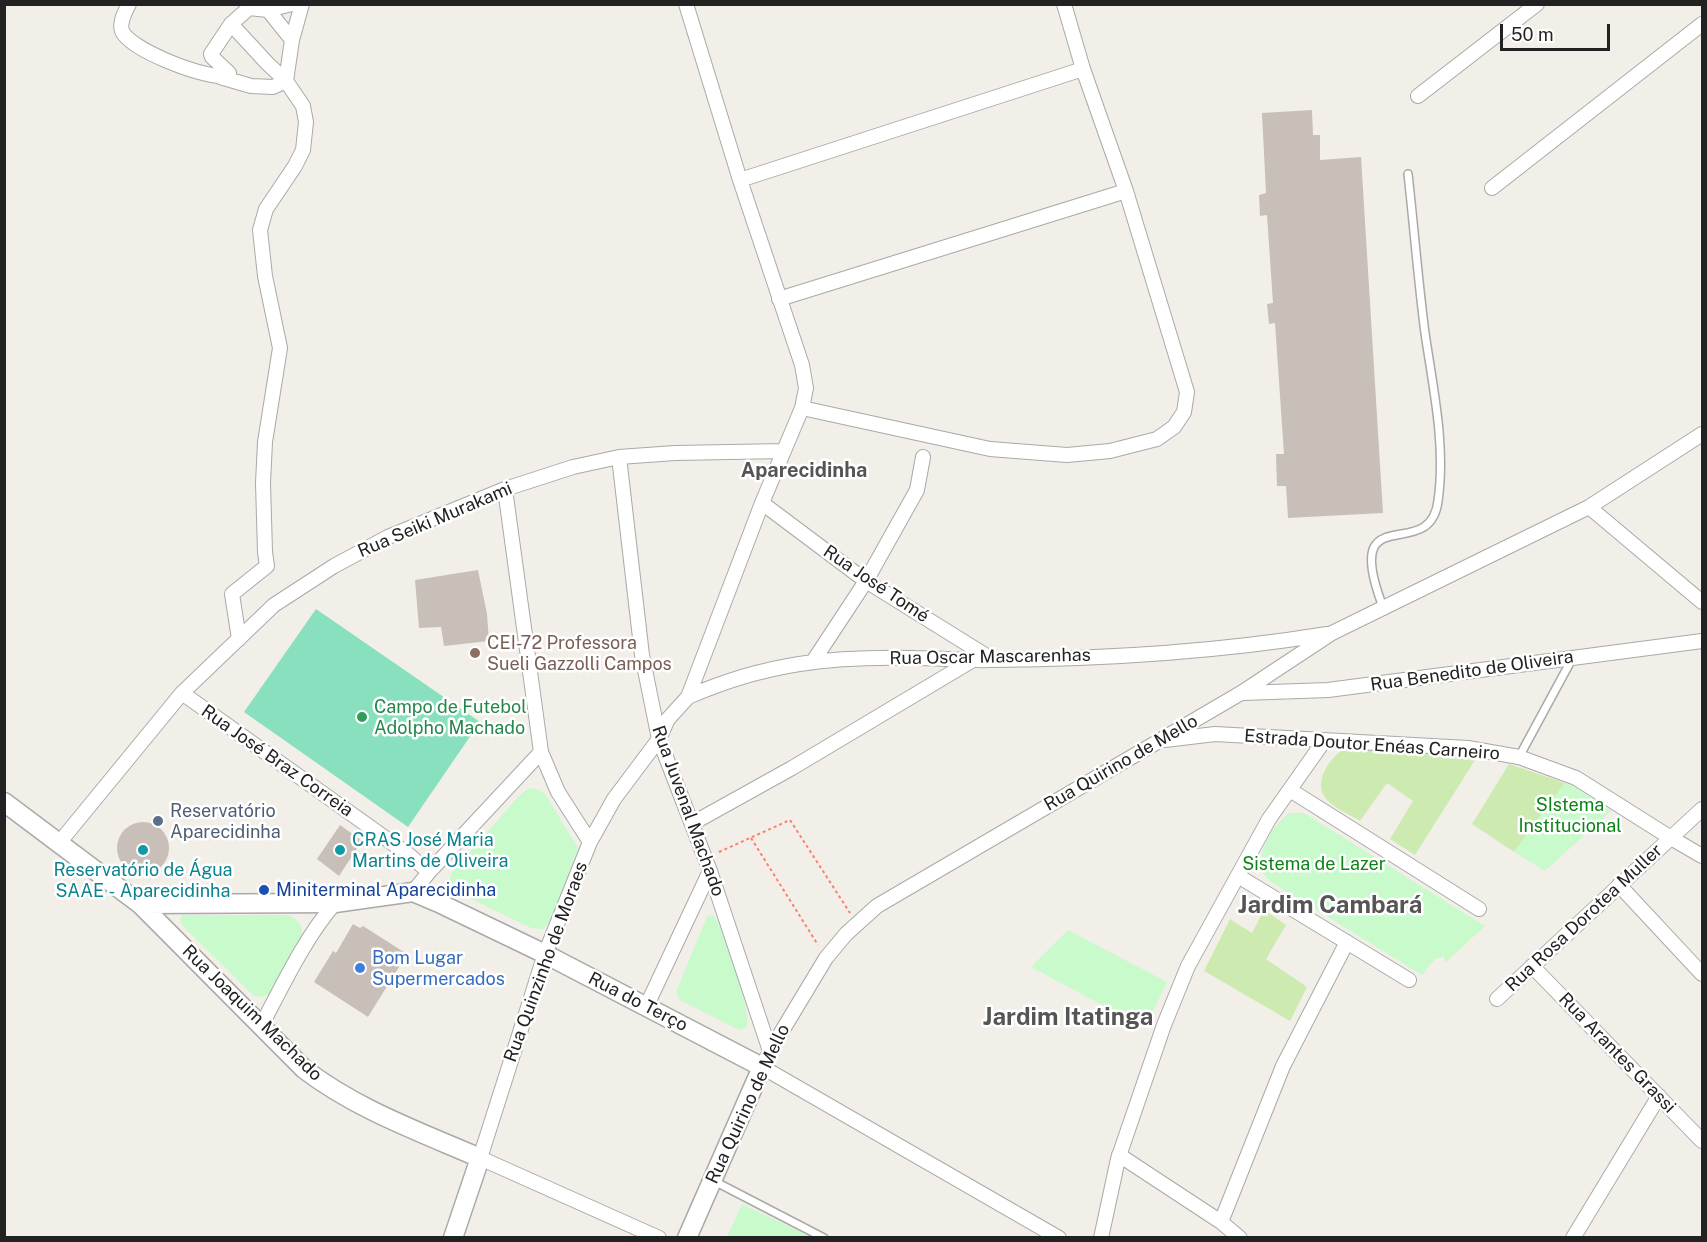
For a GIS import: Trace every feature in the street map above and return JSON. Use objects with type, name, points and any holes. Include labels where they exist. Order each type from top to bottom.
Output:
[{"type":"street","points":[[129,4],[121,26],[123,33],[128,39],[155,56],[184,68],[251,86],[273,87],[286,81]]},
{"type":"street","points":[[220,77],[225,77],[229,73],[212,57],[212,54],[231,24],[249,8],[268,10],[292,4]]},
{"type":"street","points":[[286,81],[292,40],[303,4]]},
{"type":"street","name":"Rua Quinzinho de Moraes","points":[[453,1238],[545,954],[590,842],[614,799],[659,739],[668,719],[688,697],[762,503],[802,408],[806,388],[802,365],[740,180],[686,4]]},
{"type":"street","points":[[802,408],[990,449],[1067,455],[1110,451],[1157,439],[1174,427],[1184,412],[1186,392],[1126,191],[1083,69],[1064,4]]},
{"type":"street","points":[[1418,96],[1537,4]]},
{"type":"street","points":[[268,10],[292,40]]},
{"type":"street","points":[[231,24],[286,81],[303,106],[306,122],[303,150],[266,209],[260,230],[264,276],[280,348],[265,442],[264,552],[267,566],[232,594],[239,639]]},
{"type":"street","points":[[1492,188],[1702,24]]},
{"type":"street","points":[[740,180],[1083,69]]},
{"type":"street","points":[[779,299],[1126,191]]},
{"type":"street","name":"Rua Quirino de Mello","points":[[687,1238],[766,1059],[826,958],[877,906],[1241,693],[1332,633],[1589,507],[1702,434]]},
{"type":"street","name":"Rua Seiki Murakami","points":[[59,843],[182,693],[274,605],[334,566],[388,537],[505,489],[573,466],[619,457],[675,453],[784,451]]},
{"type":"street","name":"Rua Juvenal Machado","points":[[619,457],[642,655],[659,739],[708,864],[766,1059]]},
{"type":"street","points":[[814,660],[866,581],[917,490],[923,457]]},
{"type":"street","points":[[505,489],[540,752],[558,792],[590,842]]},
{"type":"street","name":"Rua José Tomé","points":[[762,503],[866,581],[993,660]]},
{"type":"street","points":[[1589,507],[1702,602]]},
{"type":"street","name":"Rua Oscar Mascarenhas","points":[[688,697],[734,678],[814,660],[914,657],[993,660],[1180,651],[1282,641],[1332,633]]},
{"type":"street","name":"Rua Benedito de Oliveira","points":[[1241,693],[1328,690],[1702,641]]},
{"type":"street","points":[[693,823],[792,768],[973,660]]},
{"type":"street","name":"Rua José Braz Correia","points":[[182,693],[409,855],[429,872]]},
{"type":"street","name":"Estrada Doutor Enéas Carneiro","points":[[1160,740],[1215,734],[1468,748],[1519,757],[1576,777],[1702,856]]},
{"type":"street","points":[[1101,1238],[1119,1155],[1164,1025],[1188,966],[1269,819],[1324,741]]},
{"type":"street","points":[[140,904],[335,903],[413,892],[540,752]]},
{"type":"street","points":[[1290,790],[1479,909]]},
{"type":"street","name":"Rua Joaquim Machado","points":[[4,802],[140,904],[304,1069],[329,1088],[355,1102],[659,1238]]},
{"type":"street","name":"Rua Rosa Dorotea Muller","points":[[1497,999],[1702,809]]},
{"type":"street","points":[[646,1005],[708,864]]},
{"type":"street","points":[[1238,876],[1409,980]]},
{"type":"street","points":[[1619,885],[1702,974]]},
{"type":"street","name":"Rua do Terço","points":[[413,892],[545,954],[646,1005],[766,1059],[1059,1238]]},
{"type":"street","points":[[175,938],[173,916],[182,903]]},
{"type":"street","points":[[261,1026],[292,969],[325,915],[335,903]]},
{"type":"street","points":[[1221,1222],[1282,1066],[1347,942]]},
{"type":"street","name":"Rua Arantes Grassi","points":[[1532,966],[1702,1141]]},
{"type":"street","points":[[1573,1238],[1659,1096]]},
{"type":"street","points":[[1119,1155],[1221,1222],[1240,1238]]},
{"type":"lane","points":[[1383,607],[1372,570],[1373,548],[1378,539],[1417,531],[1427,525],[1438,505],[1441,481],[1441,448],[1422,306],[1408,174]]},
{"type":"lane","points":[[1519,757],[1572,658]]},
{"type":"lane","points":[[712,1179],[824,1238]]},
{"type":"path","points":[[708,864],[751,838],[790,820],[857,924]]},
{"type":"path","points":[[751,838],[826,958]]},
{"type":"green space","name":"Campo de Futebol Adolpho Machado","points":[[316,609],[480,722],[408,827],[244,712]]},
{"type":"green space","points":[[1351,746],[1477,757],[1415,855],[1390,839],[1413,801],[1387,783],[1360,821],[1336,807],[1324,796],[1321,783],[1330,762],[1340,751]]},
{"type":"green space","points":[[1509,764],[1565,783],[1514,852],[1472,824]]},
{"type":"green space","name":"SIstema Institucional","points":[[1565,783],[1611,811],[1545,871],[1514,852]]},
{"type":"green space","points":[[529,788],[537,789],[545,794],[578,848],[551,922],[543,929],[531,928],[455,891],[448,884],[452,872],[519,796]]},
{"type":"green space","name":"Sistema de Lazer","points":[[1289,813],[1304,813],[1485,926],[1445,963],[1444,956],[1435,959],[1422,975],[1271,882],[1260,870],[1262,854],[1268,838]]},
{"type":"green space","points":[[1264,910],[1286,925],[1266,959],[1307,987],[1290,1021],[1204,971],[1230,919],[1252,933]]},
{"type":"green space","points":[[183,915],[286,915],[299,923],[302,939],[270,994],[262,997],[254,996],[182,925],[180,919]]},
{"type":"green space","points":[[713,915],[730,952],[745,1004],[747,1027],[739,1030],[680,1000],[676,992],[707,917]]},
{"type":"green space","points":[[1068,930],[1167,982],[1145,1028],[1031,967]]},
{"type":"green space","points":[[742,1204],[811,1237],[727,1237]]},
{"type":"building","points":[[1312,110],[1313,135],[1320,135],[1320,160],[1361,157],[1383,513],[1288,518],[1286,486],[1277,486],[1276,454],[1284,454],[1275,323],[1269,324],[1267,304],[1273,303],[1267,215],[1260,216],[1259,195],[1266,193],[1262,113]]},
{"type":"building","points":[[478,570],[487,614],[489,641],[444,646],[441,627],[419,628],[415,580]]},
{"type":"building","name":"Reservatório de Água SAAE - Aparecidinha","points":[[143,822],[153,824],[161,830],[167,838],[169,848],[167,858],[161,866],[153,872],[143,874],[133,872],[125,866],[119,858],[117,848],[119,838],[125,830],[133,824]]},
{"type":"building","name":"CRAS José Maria Martins de Oliveira","points":[[340,825],[362,841],[339,876],[317,859]]},
{"type":"building","name":"Bom Lugar Supermercados","points":[[353,924],[360,928],[363,926],[407,954],[368,1017],[314,982],[333,951],[336,953]]},
{"type":"place","name":"CEI-72 Professora Sueli Gazzolli Campos","points":[[475,653]]},
{"type":"place","name":"Campo de Futebol Adolpho Machado","points":[[362,717]]},
{"type":"place","name":"Reservatório Aparecidinha","points":[[158,821]]},
{"type":"place","name":"Reservatório de Água SAAE - Aparecidinha","points":[[143,850]]},
{"type":"place","name":"CRAS José Maria Martins de Oliveira","points":[[340,850]]},
{"type":"place","name":"Miniterminal Aparecidinha","points":[[264,890]]},
{"type":"place","name":"Bom Lugar Supermercados","points":[[360,968]]},
{"type":"district","name":"Aparecidinha","points":[[804,471]]},
{"type":"district","name":"Jardim Cambará","points":[[1330,906]]},
{"type":"district","name":"Jardim Itatinga","points":[[1068,1018]]}]
